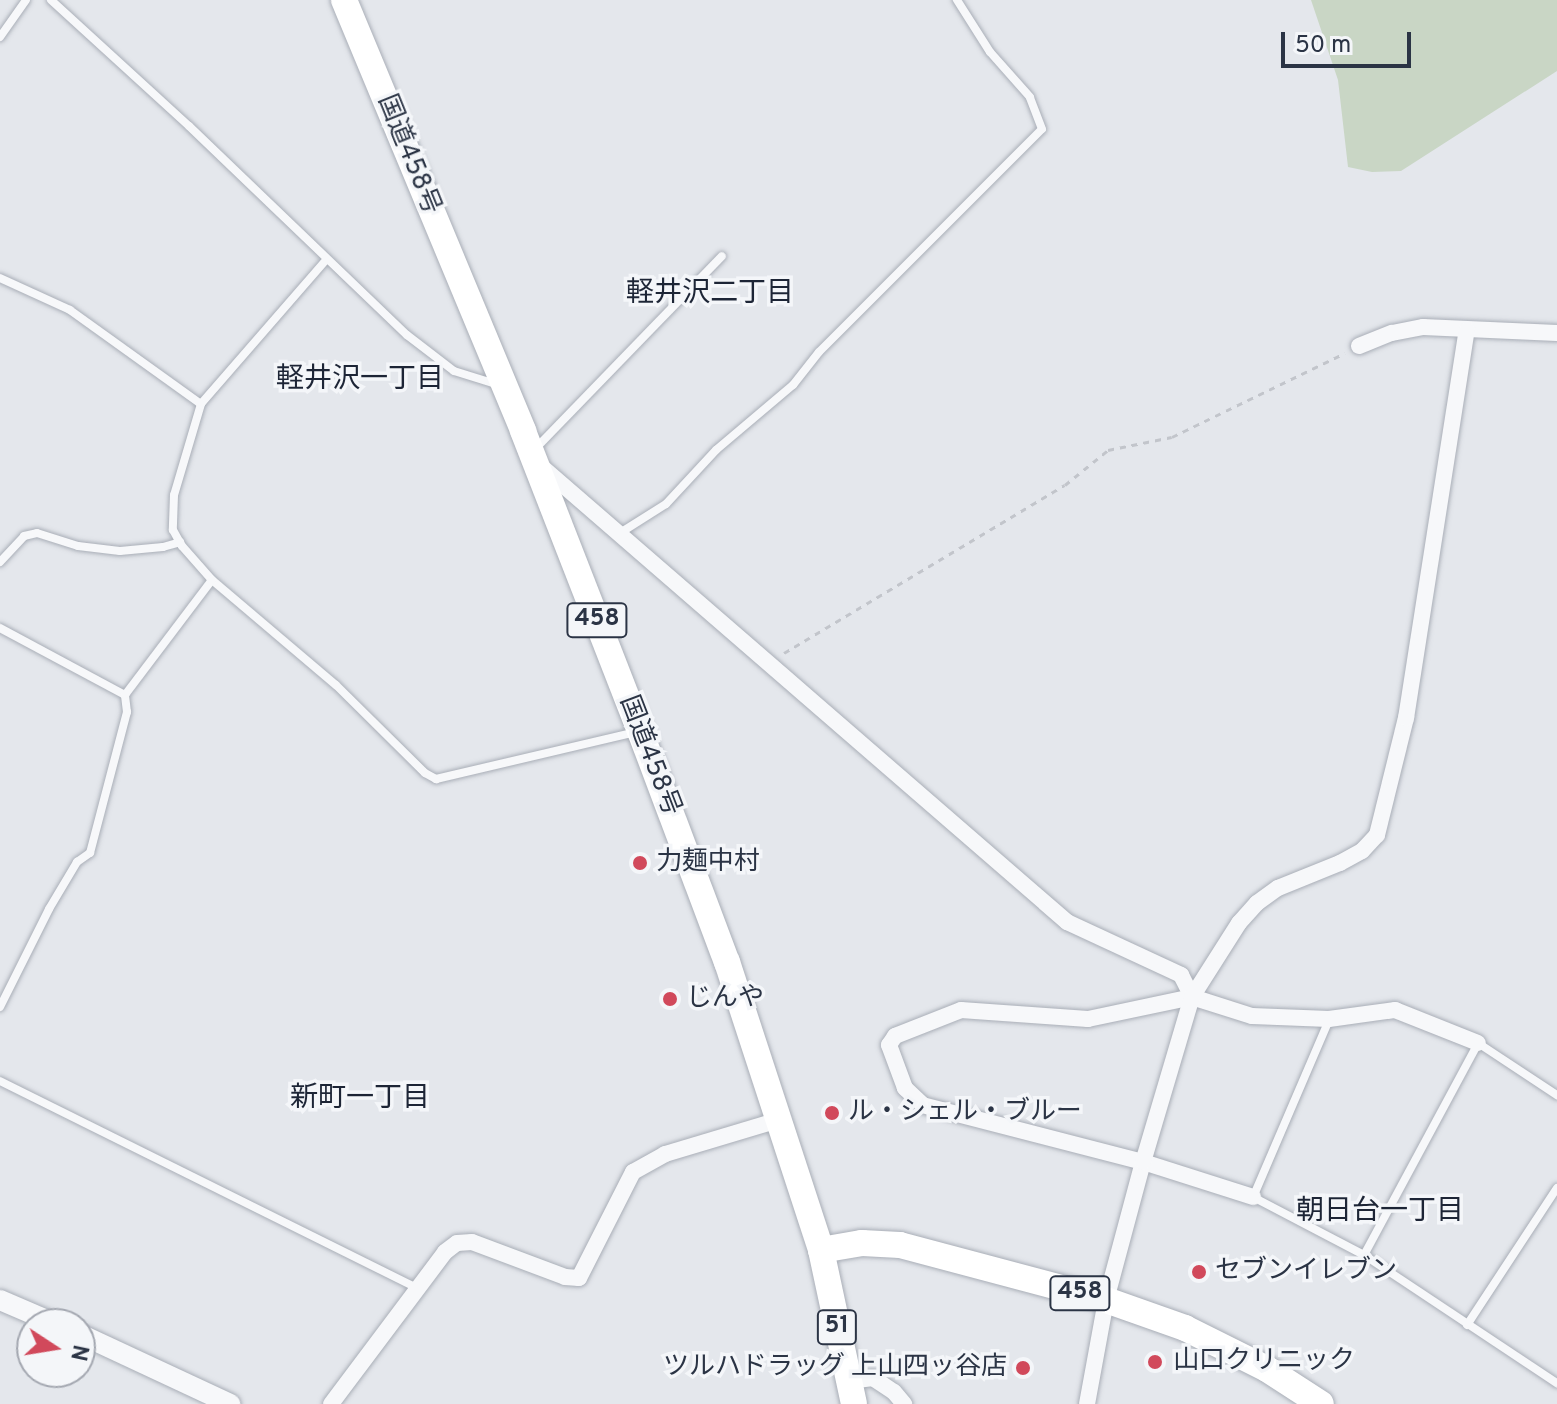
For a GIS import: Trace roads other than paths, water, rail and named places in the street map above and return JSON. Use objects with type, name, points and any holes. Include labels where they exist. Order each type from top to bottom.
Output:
[{"type":"main road","name":"国道458号","points":[[344,0],[533,456],[640,731],[727,962],[821,1250]]},
{"type":"main road","name":"458","points":[[821,1250],[862,1243],[900,1245],[1106,1300],[1185,1328],[1267,1369],[1321,1404]]},
{"type":"main road","name":"51","points":[[821,1250],[852,1393]]},
{"type":"street","points":[[1359,346],[1392,333],[1423,327],[1557,333]]},
{"type":"street","points":[[1087,1404],[1106,1300],[1192,997],[1239,923],[1257,903],[1278,888],[1351,857],[1377,835],[1406,718],[1467,330]]},
{"type":"street","points":[[533,456],[618,534],[1067,922],[1181,975],[1192,997]]},
{"type":"street","points":[[1253,1197],[1143,1162],[923,1105],[905,1088],[889,1045],[895,1036],[961,1010],[1088,1019],[1192,997],[1252,1016],[1329,1019],[1395,1010],[1478,1043]]},
{"type":"street","points":[[331,1404],[445,1252],[457,1243],[472,1242],[565,1277],[579,1278],[633,1172],[665,1154],[778,1120]]},
{"type":"street","points":[[0,1300],[19,1308]]},
{"type":"street","points":[[96,1341],[230,1404]]},
{"type":"street","points":[[852,1393],[873,1378],[894,1392],[904,1404]]},
{"type":"lane","points":[[0,37],[26,0]]},
{"type":"lane","points":[[51,0],[189,126],[407,335],[454,371],[505,387]]},
{"type":"lane","points":[[618,534],[666,504],[716,450],[793,385],[819,352],[1042,129],[1030,97],[990,52],[957,0]]},
{"type":"lane","points":[[533,456],[722,256]]},
{"type":"lane","points":[[326,260],[201,404],[174,495],[173,530],[180,542],[212,580],[336,685],[425,773],[436,779],[640,731]]},
{"type":"lane","points":[[0,278],[70,310],[201,404]]},
{"type":"lane","points":[[0,562],[24,536],[37,533],[78,546],[120,551],[163,547],[180,542]]},
{"type":"lane","points":[[0,1007],[49,909],[77,862],[90,853],[127,712],[125,695],[212,580]]},
{"type":"lane","points":[[0,628],[125,695]]},
{"type":"lane","points":[[1329,1019],[1253,1197],[1364,1255],[1557,1383]]},
{"type":"lane","points":[[1364,1255],[1478,1043],[1557,1095]]},
{"type":"lane","points":[[0,1081],[417,1288]]},
{"type":"lane","points":[[1467,1325],[1557,1188]]},
{"type":"place","name":"力麺中村","points":[[640,863]]},
{"type":"place","name":"じんや","points":[[670,999]]},
{"type":"place","name":"ル・シェル・ブルー","points":[[832,1113]]},
{"type":"place","name":"セブンイレブン","points":[[1199,1272]]},
{"type":"place","name":"山口クリニック","points":[[1155,1362]]},
{"type":"place","name":"ツルハドラッグ 上山四ッ谷店","points":[[1023,1368]]},
{"type":"district","name":"軽井沢二丁目","points":[[710,294]]},
{"type":"district","name":"軽井沢一丁目","points":[[360,380]]},
{"type":"district","name":"新町一丁目","points":[[360,1099]]},
{"type":"district","name":"朝日台一丁目","points":[[1380,1212]]}]
